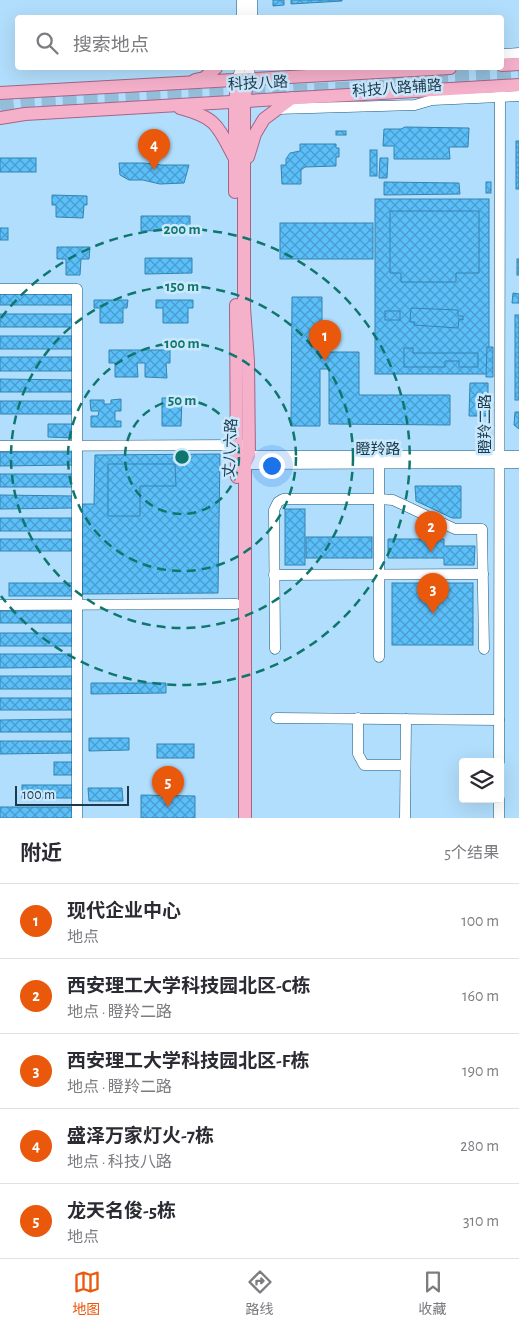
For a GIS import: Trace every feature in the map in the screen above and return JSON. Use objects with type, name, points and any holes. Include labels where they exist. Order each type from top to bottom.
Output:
[{"type":"main road","points":[[504,65],[519,64]]},
{"type":"main road","points":[[178,84],[204,78],[214,70]]},
{"type":"main road","points":[[292,70],[308,76]]},
{"type":"main road","name":"科技八路","points":[[0,93],[178,84],[244,74],[308,76],[413,70]]},
{"type":"main road","name":"丈八六路","points":[[244,74],[240,100],[240,165],[245,818]]},
{"type":"main road","points":[[338,74],[339,95]]},
{"type":"main road","name":"科技八路","points":[[0,118],[24,114],[240,100],[339,95],[500,91],[519,85]]},
{"type":"main road","points":[[140,86],[141,107]]},
{"type":"main road","points":[[240,165],[264,119],[292,98]]},
{"type":"main road","points":[[171,105],[211,119],[240,165]]},
{"type":"main road","name":"丈八六路","points":[[237,818],[236,604],[242,455]]},
{"type":"street","points":[[242,0],[242,15]]},
{"type":"street","points":[[252,0],[252,15]]},
{"type":"street","points":[[504,54],[519,54]]},
{"type":"street","name":"科技八路辅路","points":[[277,109],[415,105],[432,100],[500,91],[519,96]]},
{"type":"street","name":"瞪羚二路","points":[[499,758],[500,91]]},
{"type":"street","points":[[0,289],[77,289],[77,818]]},
{"type":"street","points":[[0,446],[77,446],[242,455]]},
{"type":"street","name":"瞪羚路","points":[[242,455],[500,460],[519,463]]},
{"type":"street","name":"瞪羚路","points":[[242,455],[379,464],[500,460],[519,456]]},
{"type":"street","points":[[379,464],[379,657]]},
{"type":"street","points":[[275,649],[274,510],[278,502],[283,499],[379,499],[393,500],[455,529],[482,529],[484,649]]},
{"type":"street","points":[[274,575],[483,574]]},
{"type":"street","points":[[0,605],[236,604]]},
{"type":"street","points":[[276,718],[500,720]]},
{"type":"street","points":[[358,718],[358,754],[364,765],[406,765]]},
{"type":"street","points":[[405,818],[406,719]]},
{"type":"street","points":[[499,803],[499,818]]},
{"type":"building","points":[[273,0],[284,0],[284,5],[273,6]]},
{"type":"building","points":[[291,0],[342,0],[342,1],[291,4]]},
{"type":"building","points":[[405,127],[469,128],[468,147],[449,147],[450,159],[394,159],[394,146],[383,146],[384,129],[401,129]]},
{"type":"building","points":[[336,131],[346,131],[346,135],[336,135]]},
{"type":"building","points":[[516,141],[519,141],[519,189],[516,189]]},
{"type":"building","points":[[300,144],[336,144],[336,148],[339,148],[339,157],[336,157],[336,166],[305,167],[301,170],[301,184],[282,184],[281,165],[286,165],[286,159],[290,153],[300,151]]},
{"type":"building","points":[[370,150],[377,150],[377,176],[370,176]]},
{"type":"building","points":[[0,158],[36,158],[36,172],[0,172]]},
{"type":"building","points":[[380,158],[388,158],[387,178],[379,178]]},
{"type":"building","points":[[119,163],[189,165],[184,183],[160,184],[143,180],[129,180],[120,175]]},
{"type":"building","points":[[384,182],[459,183],[460,194],[384,195]]},
{"type":"building","points":[[486,182],[491,182],[491,193],[486,193]]},
{"type":"building","points":[[52,195],[87,196],[87,205],[84,205],[83,218],[56,217],[56,205],[52,205]]},
{"type":"building","points":[[375,199],[489,199],[489,374],[375,374]]},
{"type":"building","points":[[390,211],[479,211],[479,273],[456,273],[456,282],[401,282],[401,273],[390,273]]},
{"type":"building","points":[[141,216],[190,216],[190,230],[141,231]]},
{"type":"building","points":[[280,223],[373,223],[373,259],[280,259]]},
{"type":"building","points":[[0,228],[8,228],[8,240],[0,240]]},
{"type":"building","points":[[57,247],[90,247],[89,259],[81,259],[80,275],[66,275],[66,259],[57,259]]},
{"type":"building","points":[[145,258],[192,258],[192,273],[145,274]]},
{"type":"building","points":[[517,259],[519,259],[519,275],[517,275]]},
{"type":"building","points":[[0,292],[73,292],[73,305],[0,305]]},
{"type":"building","points":[[513,293],[519,294],[519,303],[512,303]]},
{"type":"building","points":[[292,297],[322,297],[322,352],[359,352],[359,395],[450,395],[450,425],[329,424],[329,369],[320,369],[320,426],[291,426]]},
{"type":"building","points":[[94,300],[128,300],[127,308],[123,308],[123,323],[100,323],[100,308],[94,308]]},
{"type":"building","points":[[156,300],[193,300],[193,308],[188,308],[188,323],[163,323],[163,308],[156,308]]},
{"type":"building","points":[[411,308],[458,310],[458,316],[463,316],[463,320],[459,319],[458,328],[414,325],[415,322],[410,322]]},
{"type":"building","points":[[385,311],[400,311],[400,320],[385,320]]},
{"type":"building","points":[[0,314],[73,314],[73,327],[0,327]]},
{"type":"building","points":[[515,315],[519,315],[519,400],[515,400]]},
{"type":"building","points":[[0,336],[73,336],[73,349],[0,349]]},
{"type":"building","points":[[487,347],[493,347],[493,377],[486,377]]},
{"type":"building","points":[[404,348],[413,348],[413,353],[478,353],[478,367],[459,367],[459,361],[445,361],[445,367],[404,367]]},
{"type":"building","points":[[109,350],[170,350],[170,363],[166,363],[167,378],[145,377],[145,363],[137,363],[138,377],[115,377],[115,363],[109,363]]},
{"type":"building","points":[[0,357],[73,357],[73,371],[0,371]]},
{"type":"building","points":[[0,379],[74,380],[74,392],[0,392]]},
{"type":"building","points":[[470,383],[488,383],[488,416],[469,416]]},
{"type":"building","points":[[162,398],[182,398],[181,426],[162,426]]},
{"type":"building","points":[[121,399],[121,411],[115,411],[115,421],[121,421],[121,427],[91,427],[91,416],[98,416],[99,411],[91,411],[90,400],[104,400],[104,404],[111,404],[111,400]]},
{"type":"building","points":[[0,401],[73,401],[73,414],[0,414]]},
{"type":"building","points":[[515,412],[519,412],[519,429],[514,425]]},
{"type":"building","points":[[48,424],[74,424],[74,438],[48,437]]},
{"type":"building","points":[[0,452],[74,452],[74,465],[0,466]]},
{"type":"building","points":[[220,454],[218,593],[82,594],[82,504],[94,504],[95,455]]},
{"type":"building","points":[[108,464],[175,464],[176,486],[140,486],[140,516],[108,516]]},
{"type":"building","points":[[0,474],[74,474],[74,487],[0,487]]},
{"type":"building","points":[[415,486],[461,486],[461,518],[452,518],[416,501]]},
{"type":"building","points":[[0,495],[74,496],[74,508],[0,509]]},
{"type":"building","points":[[285,509],[305,509],[305,565],[285,565]]},
{"type":"building","points":[[0,518],[75,518],[74,531],[0,531]]},
{"type":"building","points":[[306,537],[372,537],[372,558],[306,558]]},
{"type":"building","points":[[0,539],[73,539],[73,551],[0,551]]},
{"type":"building","points":[[388,539],[444,539],[444,546],[475,546],[474,565],[444,565],[444,558],[388,558]]},
{"type":"building","points":[[9,583],[74,583],[74,596],[9,596]]},
{"type":"building","points":[[392,583],[473,583],[473,645],[392,645]]},
{"type":"building","points":[[0,611],[73,611],[73,623],[0,623]]},
{"type":"building","points":[[0,633],[73,633],[73,646],[0,646]]},
{"type":"building","points":[[0,654],[73,654],[73,667],[0,668]]},
{"type":"building","points":[[0,676],[73,676],[73,689],[0,689]]},
{"type":"building","points":[[91,683],[166,683],[166,693],[91,694]]},
{"type":"building","points":[[0,698],[73,698],[73,710],[0,710]]},
{"type":"building","points":[[73,719],[73,732],[0,732],[0,720]]},
{"type":"building","points":[[89,738],[129,738],[129,750],[89,751]]},
{"type":"building","points":[[0,741],[73,741],[72,753],[0,754]]},
{"type":"building","points":[[157,744],[194,744],[194,758],[157,758]]},
{"type":"building","points":[[54,762],[73,762],[73,775],[54,775]]},
{"type":"building","points":[[22,785],[74,785],[74,798],[22,798]]},
{"type":"building","points":[[88,788],[122,788],[123,801],[89,801]]},
{"type":"building","points":[[141,795],[195,796],[195,818],[141,818]]},
{"type":"building","points":[[0,807],[74,807],[74,818],[0,818]]},
{"type":"tunnel","points":[[392,78],[519,72]]},
{"type":"tunnel","points":[[0,107],[29,103],[406,86]]},
{"type":"place","name":"盛泽万家灯火-7栋","points":[[154,170]]},
{"type":"place","name":"现代企业中心","points":[[325,361]]},
{"type":"place","name":"西安理工大学科技园北区-C栋","points":[[431,552]]},
{"type":"place","name":"西安理工大学科技园北区-F栋","points":[[433,614]]},
{"type":"place","name":"龙天名俊-5栋","points":[[168,807]]}]
